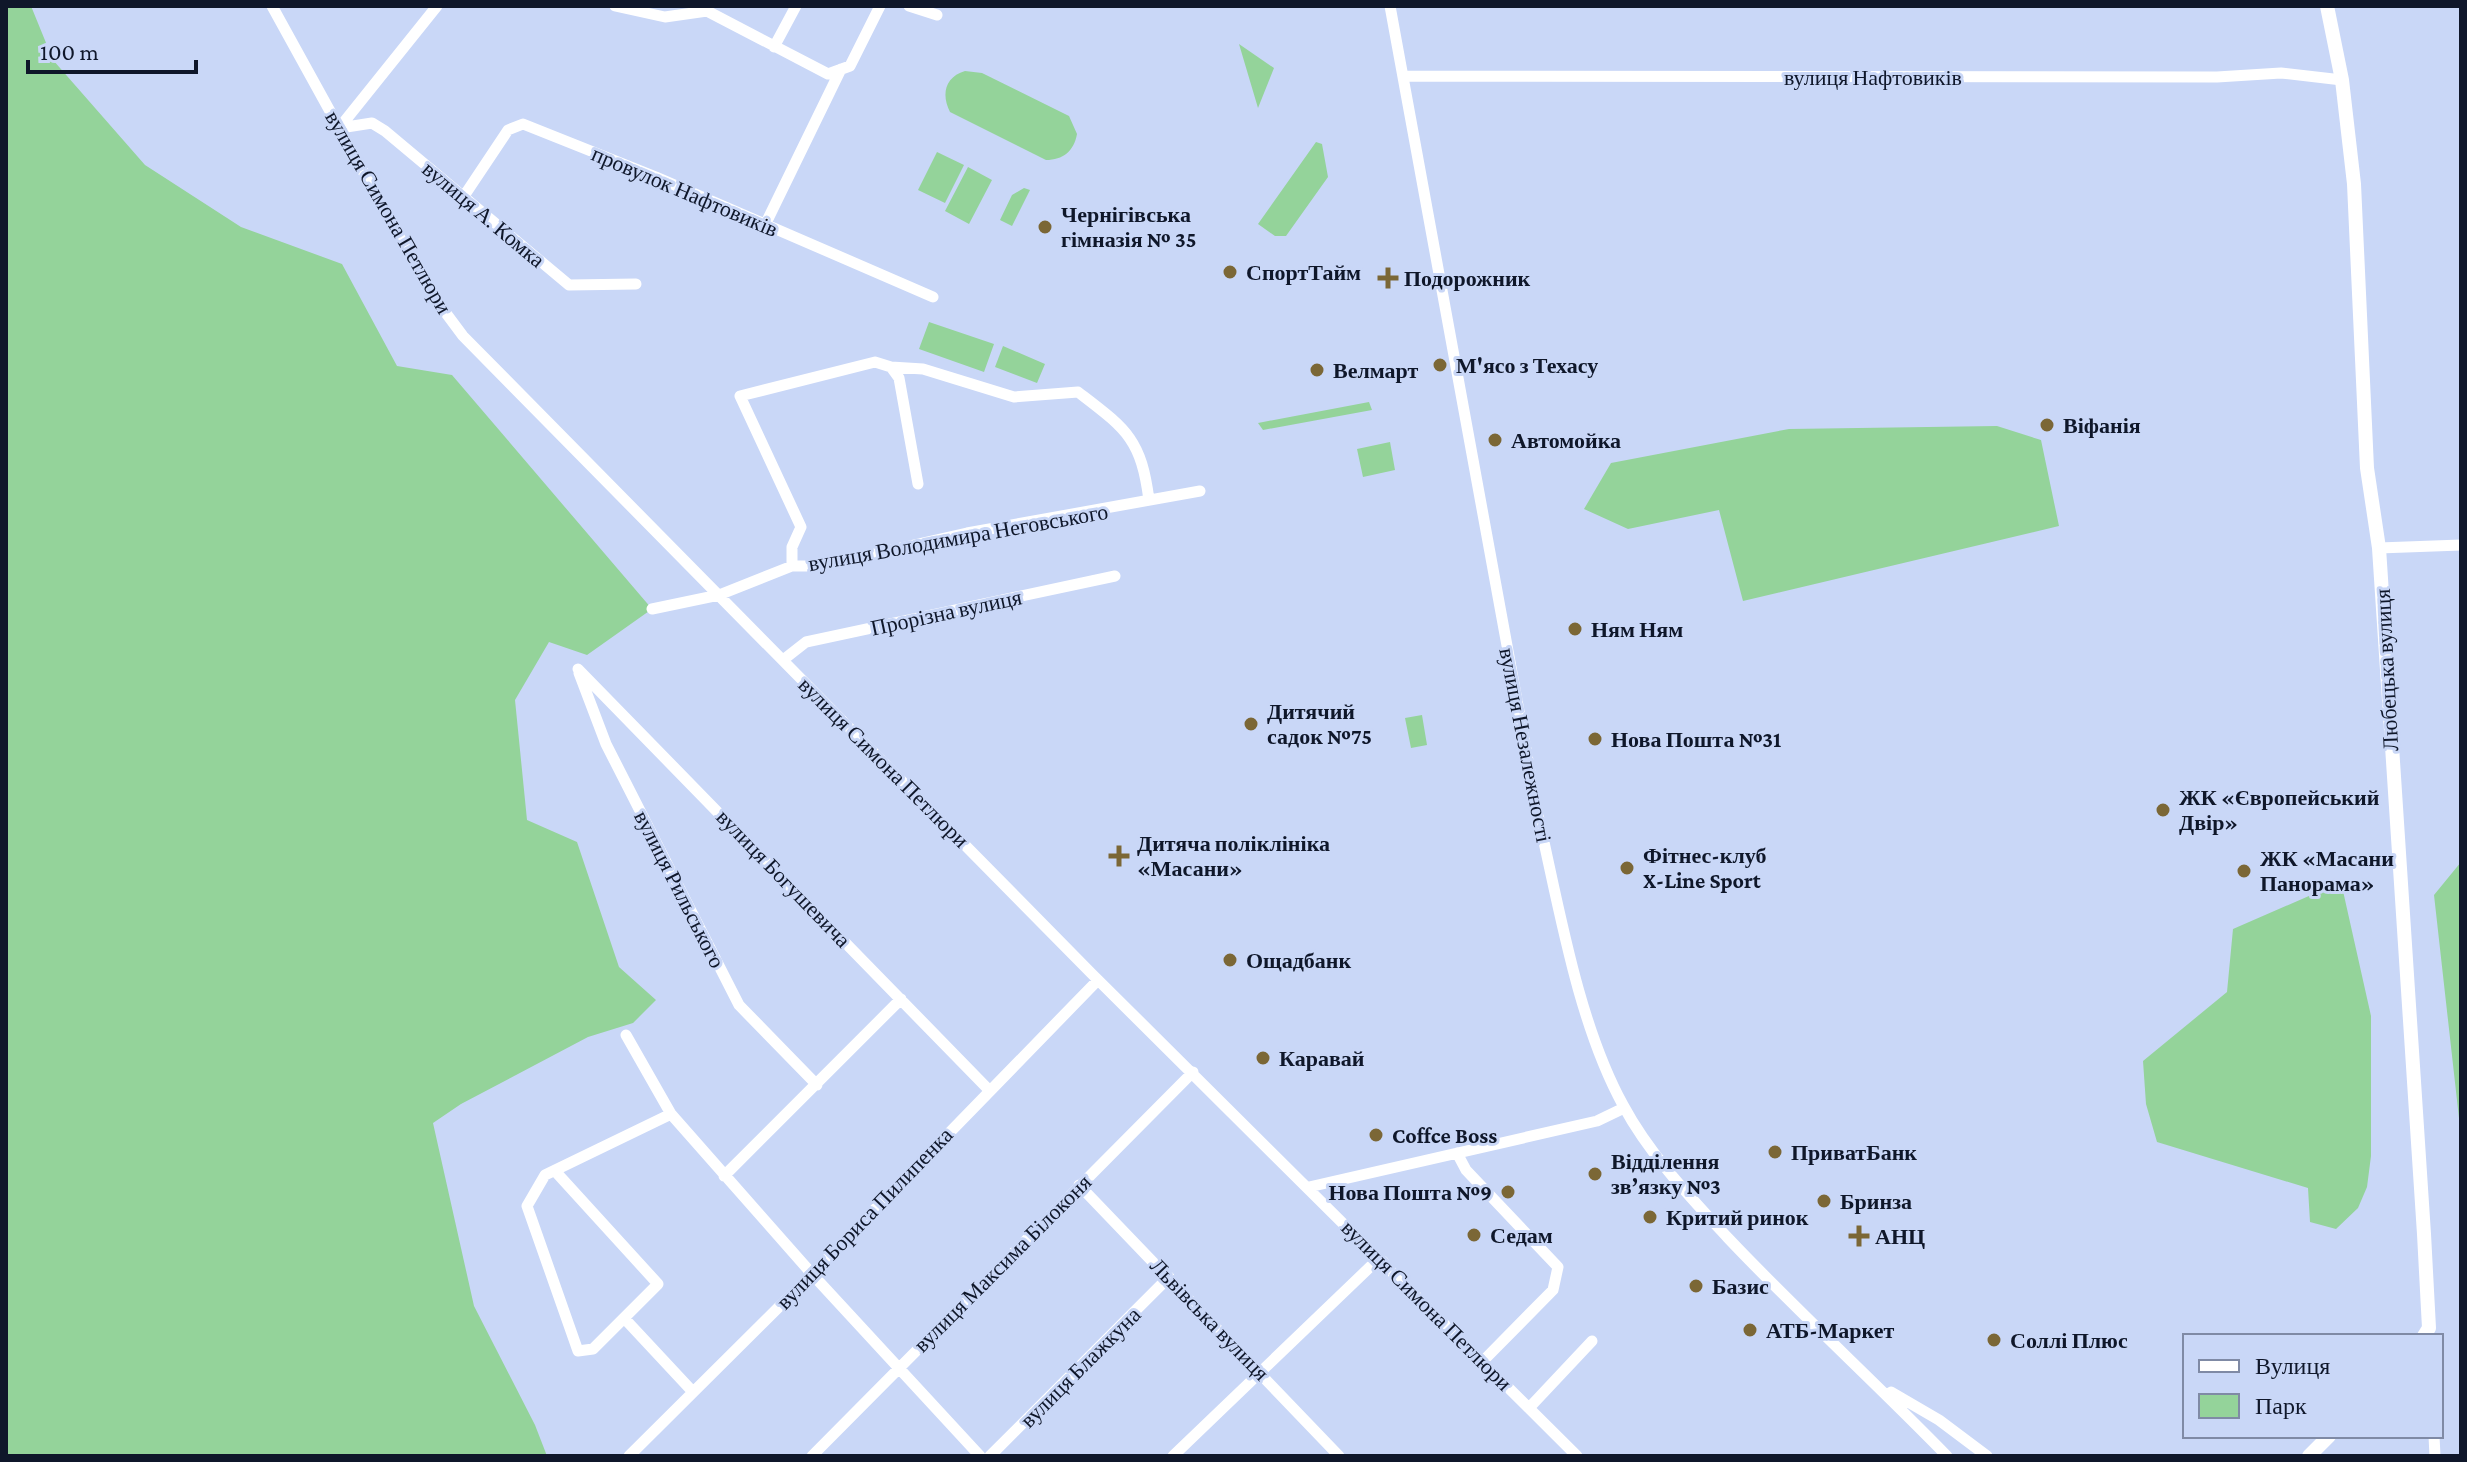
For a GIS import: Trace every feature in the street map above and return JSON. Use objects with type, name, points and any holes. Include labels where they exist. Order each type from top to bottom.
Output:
[{"type":"main road","name":"Любецька вулиця","points":[[2327,6],[2342,80],[2360,282],[2367,468],[2379,548],[2428,1333]]},
{"type":"main road","points":[[2309,1456],[2327,1438]]},
{"type":"street","name":"вулиця Симона Петлюри","points":[[272,6],[428,289],[463,336],[1098,980],[1577,1456]]},
{"type":"street","points":[[340,128],[437,6]]},
{"type":"street","points":[[615,6],[665,17],[707,11],[828,74],[850,66],[880,6]]},
{"type":"street","points":[[774,47],[796,6]]},
{"type":"street","points":[[909,6],[937,15]]},
{"type":"street","name":"вулиця Незалежності","points":[[1390,6],[1538,815],[1561,919],[1599,1054],[1624,1108],[1684,1190],[1820,1333],[1877,1383],[1947,1456]]},
{"type":"street","points":[[765,225],[841,69]]},
{"type":"street","name":"вулиця Нафтовиків","points":[[1403,76],[2217,77],[2281,73],[2342,80]]},
{"type":"street","name":"вулиця А. Комка","points":[[340,128],[372,123],[569,285],[636,284]]},
{"type":"street","name":"провулок Нафтовиків","points":[[464,196],[508,130],[523,124],[933,297]]},
{"type":"street","points":[[792,566],[792,547],[801,527],[740,396],[875,362],[891,367],[923,369],[1014,397],[1078,392],[1109,416],[1141,453],[1149,500]]},
{"type":"street","points":[[891,367],[899,378],[918,484]]},
{"type":"street","name":"вулиця Володимира Неговського","points":[[652,609],[719,595],[792,566],[821,566],[967,533],[1200,491]]},
{"type":"street","points":[[2379,548],[2461,545]]},
{"type":"street","name":"Прорізна вулиця","points":[[783,660],[806,642],[1115,576]]},
{"type":"street","name":"вулиця Богушевича","points":[[578,669],[988,1089]]},
{"type":"street","name":"вулиця Рильського","points":[[578,669],[606,744],[739,1005],[817,1085]]},
{"type":"street","name":"вулиця Бориса Пилипенка","points":[[629,1456],[812,1274],[988,1089],[1098,980]]},
{"type":"street","points":[[724,1176],[901,999]]},
{"type":"street","points":[[626,1035],[671,1114],[812,1274],[980,1456]]},
{"type":"street","name":"вулиця Максима Білоконя","points":[[812,1456],[1193,1072]]},
{"type":"street","points":[[1309,1187],[1606,1119],[1624,1108]]},
{"type":"street","points":[[555,1171],[658,1284],[593,1349],[578,1351],[527,1206],[545,1175],[671,1114]]},
{"type":"street","points":[[1457,1153],[1466,1170],[1558,1267],[1553,1290],[1483,1361]]},
{"type":"street","name":"Львівська вулиця","points":[[1079,1185],[1339,1456]]},
{"type":"street","points":[[1173,1456],[1371,1266],[1383,1261]]},
{"type":"street","name":"вулиця Блажкуна","points":[[990,1456],[1169,1277]]},
{"type":"street","points":[[624,1318],[693,1392]]},
{"type":"street","points":[[1529,1408],[1592,1341]]},
{"type":"street","name":"вулиця Незалежності","points":[[1877,1383],[1939,1420],[1987,1456]]},
{"type":"green space","points":[[6,6],[31,6],[53,60],[145,165],[241,227],[342,264],[397,366],[452,375],[652,609],[587,655],[549,642],[515,700],[527,820],[577,842],[619,967],[656,1000],[633,1023],[588,1037],[461,1104],[433,1123],[474,1306],[535,1425],[547,1456],[6,1456]]},
{"type":"green space","points":[[1239,44],[1274,68],[1258,108]]},
{"type":"green space","points":[[965,71],[982,73],[1069,116],[1077,134],[1070,150],[1058,158],[1046,160],[950,112],[946,99],[947,87],[953,77]]},
{"type":"green space","points":[[1316,142],[1322,144],[1328,177],[1286,236],[1275,236],[1258,224]]},
{"type":"green space","points":[[937,152],[964,165],[945,203],[918,190]]},
{"type":"green space","points":[[968,167],[992,180],[969,224],[945,211]]},
{"type":"green space","points":[[1024,188],[1030,190],[1012,226],[1000,220],[1012,195]]},
{"type":"green space","points":[[929,322],[994,344],[984,372],[919,349]]},
{"type":"green space","points":[[1003,346],[1045,364],[1037,383],[995,367]]},
{"type":"green space","points":[[1369,402],[1372,410],[1263,430],[1258,423]]},
{"type":"green space","points":[[1997,426],[2041,440],[2059,526],[1743,601],[1719,510],[1628,529],[1584,509],[1611,463],[1789,429]]},
{"type":"green space","points":[[1390,442],[1395,470],[1363,477],[1357,449]]},
{"type":"green space","points":[[1422,715],[1427,745],[1411,748],[1405,718]]},
{"type":"green space","points":[[2461,862],[2461,1136],[2434,895]]},
{"type":"green space","points":[[2341,882],[2371,1016],[2371,1156],[2367,1187],[2358,1208],[2336,1229],[2310,1222],[2308,1188],[2157,1142],[2146,1104],[2143,1061],[2227,992],[2233,929]]},
{"type":"place","name":"Чернігівська гімназія № 35","points":[[1045,227]]},
{"type":"place","name":"СпортТайм","points":[[1230,272]]},
{"type":"place","name":"Подорожник","points":[[1388,278]]},
{"type":"place","name":"М'ясо з Техасу","points":[[1440,365]]},
{"type":"place","name":"Велмарт","points":[[1317,370]]},
{"type":"place","name":"Віфанія","points":[[2047,425]]},
{"type":"place","name":"Автомойка","points":[[1495,440]]},
{"type":"place","name":"Ням Ням","points":[[1575,629]]},
{"type":"place","name":"Дитячий садок №75","points":[[1251,724]]},
{"type":"place","name":"Нова Пошта №31","points":[[1595,739]]},
{"type":"place","name":"ЖК «Європейський Двір»","points":[[2163,810]]},
{"type":"place","name":"Дитяча поліклініка «Масани»","points":[[1119,856]]},
{"type":"place","name":"Фітнес-клуб X-Line Sport","points":[[1627,868]]},
{"type":"place","name":"ЖК «Масани Панорама»","points":[[2244,871]]},
{"type":"place","name":"Ощадбанк","points":[[1230,960]]},
{"type":"place","name":"Каравай","points":[[1263,1058]]},
{"type":"place","name":"Coffce Boss","points":[[1376,1135]]},
{"type":"place","name":"ПриватБанк","points":[[1775,1152]]},
{"type":"place","name":"Відділення зв’язку №3","points":[[1595,1174]]},
{"type":"place","name":"Нова Пошта №9","points":[[1508,1192]]},
{"type":"place","name":"Бринза","points":[[1824,1201]]},
{"type":"place","name":"Критий ринок","points":[[1650,1217]]},
{"type":"place","name":"Седам","points":[[1474,1235]]},
{"type":"place","name":"АНЦ","points":[[1859,1236]]},
{"type":"place","name":"Базис","points":[[1696,1286]]},
{"type":"place","name":"АТБ-Маркет","points":[[1750,1330]]},
{"type":"place","name":"Соллі Плюс","points":[[1994,1340]]}]
